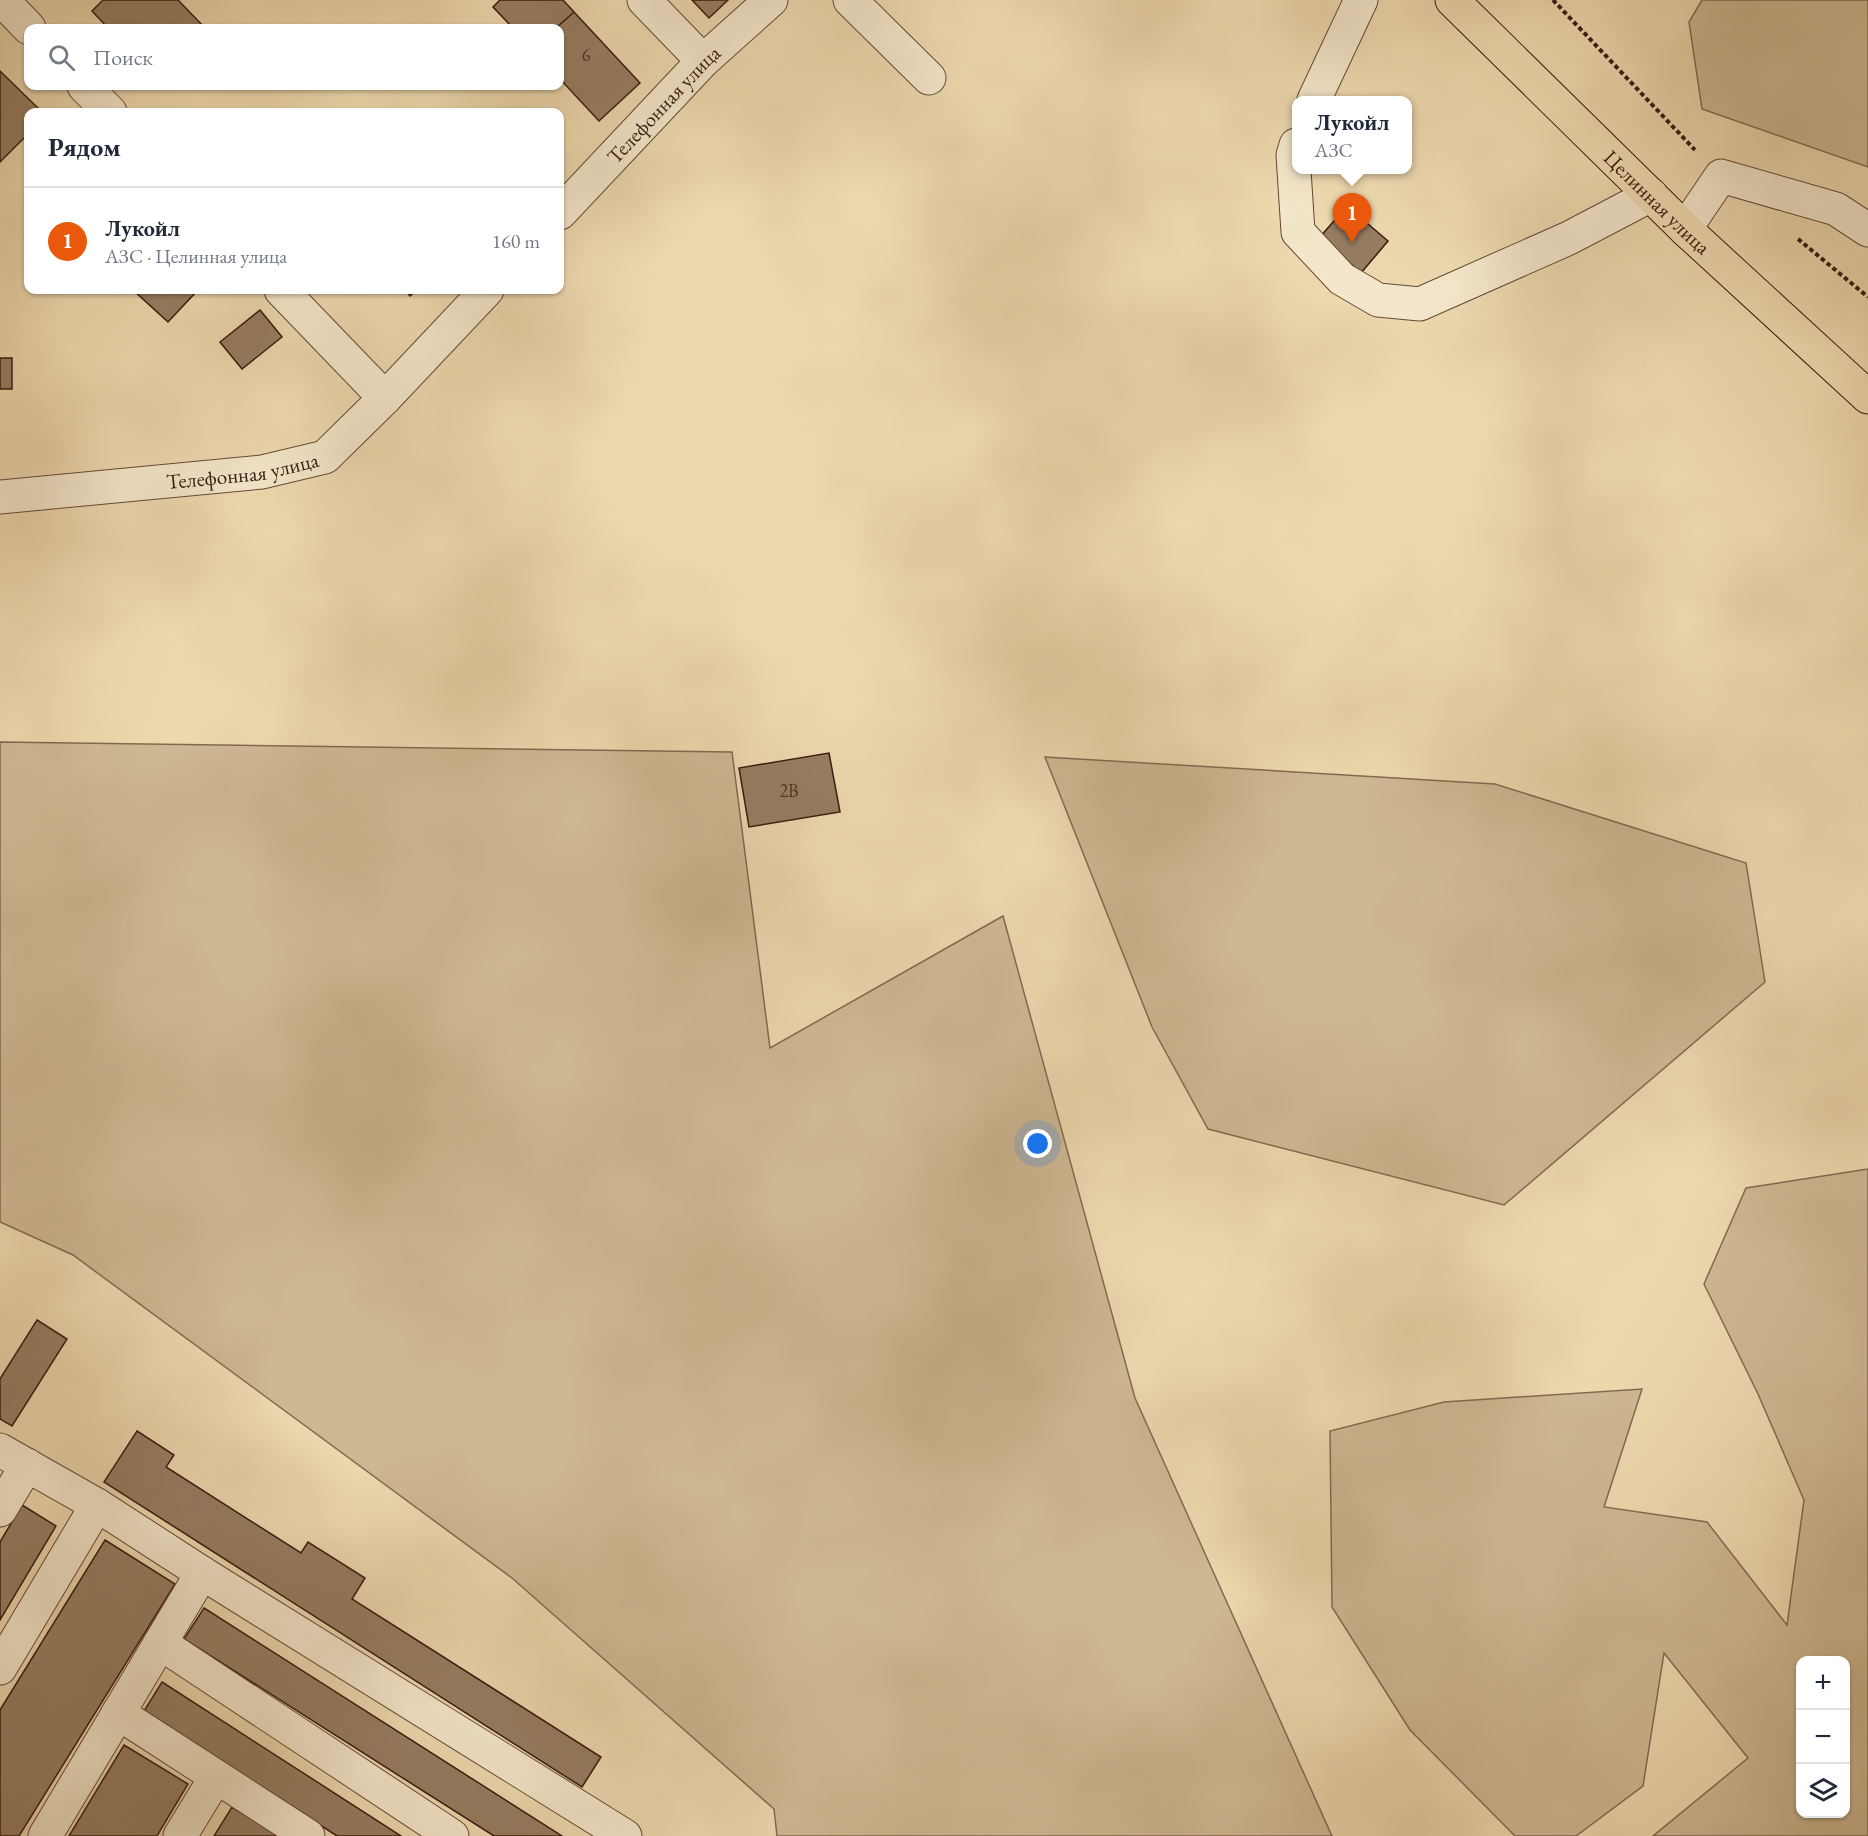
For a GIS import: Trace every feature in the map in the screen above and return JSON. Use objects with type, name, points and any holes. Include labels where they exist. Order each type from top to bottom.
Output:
[{"type":"main road","name":"Целинная улица","points":[[1452,0],[1685,229],[1868,397]]},
{"type":"street","points":[[2,0],[25,24]]},
{"type":"street","points":[[644,0],[703,61]]},
{"type":"street","name":"Телефонная улица","points":[[564,209],[703,61],[771,0]]},
{"type":"street","points":[[849,0],[930,78]]},
{"type":"street","points":[[1316,96],[1361,0]]},
{"type":"street","points":[[88,90],[106,108]]},
{"type":"street","points":[[1294,174],[1298,232],[1342,279],[1378,300],[1420,304],[1569,237],[1651,195]]},
{"type":"street","points":[[1685,229],[1720,176],[1836,209],[1868,230]]},
{"type":"street","points":[[285,294],[385,398]]},
{"type":"street","name":"Телефонная улица","points":[[0,497],[262,472],[325,457],[385,398],[483,294]]},
{"type":"street","points":[[0,1510],[14,1457],[97,1505],[202,1573],[625,1836]]},
{"type":"street","points":[[0,1668],[97,1505]]},
{"type":"street","points":[[45,1836],[202,1573]]},
{"type":"street","points":[[159,1643],[452,1836]]},
{"type":"street","points":[[118,1713],[308,1836]]},
{"type":"street","points":[[180,1836],[216,1777]]},
{"type":"shaded area","points":[[1702,0],[1868,0],[1868,167],[1702,109],[1689,22]]},
{"type":"shaded area","points":[[0,742],[732,752],[770,1048],[1003,916],[1135,1398],[1332,1836],[777,1836],[774,1809],[512,1578],[73,1255],[0,1222]]},
{"type":"shaded area","points":[[1045,757],[1495,784],[1746,863],[1765,982],[1504,1205],[1208,1129],[1152,1027]]},
{"type":"shaded area","points":[[1868,1169],[1868,1836],[1653,1836],[1748,1758],[1664,1653],[1643,1786],[1576,1836],[1515,1836],[1410,1730],[1332,1607],[1330,1431],[1444,1402],[1642,1389],[1604,1507],[1707,1522],[1787,1625],[1804,1500],[1758,1394],[1704,1284],[1746,1188]]},
{"type":"building","points":[[103,0],[178,0],[201,24],[104,24],[92,11]]},
{"type":"building","points":[[500,0],[563,0],[574,12],[560,24],[509,24],[493,7]]},
{"type":"building","points":[[692,0],[728,0],[709,18]]},
{"type":"building","points":[[574,12],[640,83],[599,121],[564,83],[564,24],[560,24]]},
{"type":"building","points":[[0,71],[38,108],[24,108],[24,138],[0,162]]},
{"type":"building","points":[[1347,206],[1388,241],[1361,273],[1320,237]]},
{"type":"building","points":[[137,294],[194,294],[168,322]]},
{"type":"building","points":[[260,310],[282,337],[242,369],[220,342]]},
{"type":"building","points":[[0,358],[12,358],[12,389],[0,389]]},
{"type":"building","points":[[829,753],[840,812],[749,827],[739,768]]},
{"type":"building","points":[[37,1320],[67,1339],[12,1426],[0,1419],[0,1379]]},
{"type":"building","points":[[137,1431],[174,1455],[166,1467],[301,1553],[308,1542],[365,1578],[352,1599],[601,1757],[582,1787],[104,1482]]},
{"type":"building","points":[[22,1505],[56,1526],[0,1620],[0,1542]]},
{"type":"building","points":[[105,1540],[175,1584],[19,1836],[0,1836],[0,1710]]},
{"type":"building","points":[[204,1608],[562,1836],[494,1836],[184,1639]]},
{"type":"building","points":[[162,1682],[401,1836],[337,1836],[144,1711]]},
{"type":"building","points":[[124,1745],[188,1784],[157,1836],[69,1836]]},
{"type":"building","points":[[232,1807],[280,1836],[214,1836]]},
{"type":"place","name":"Лукойл","points":[[1352,243]]}]
